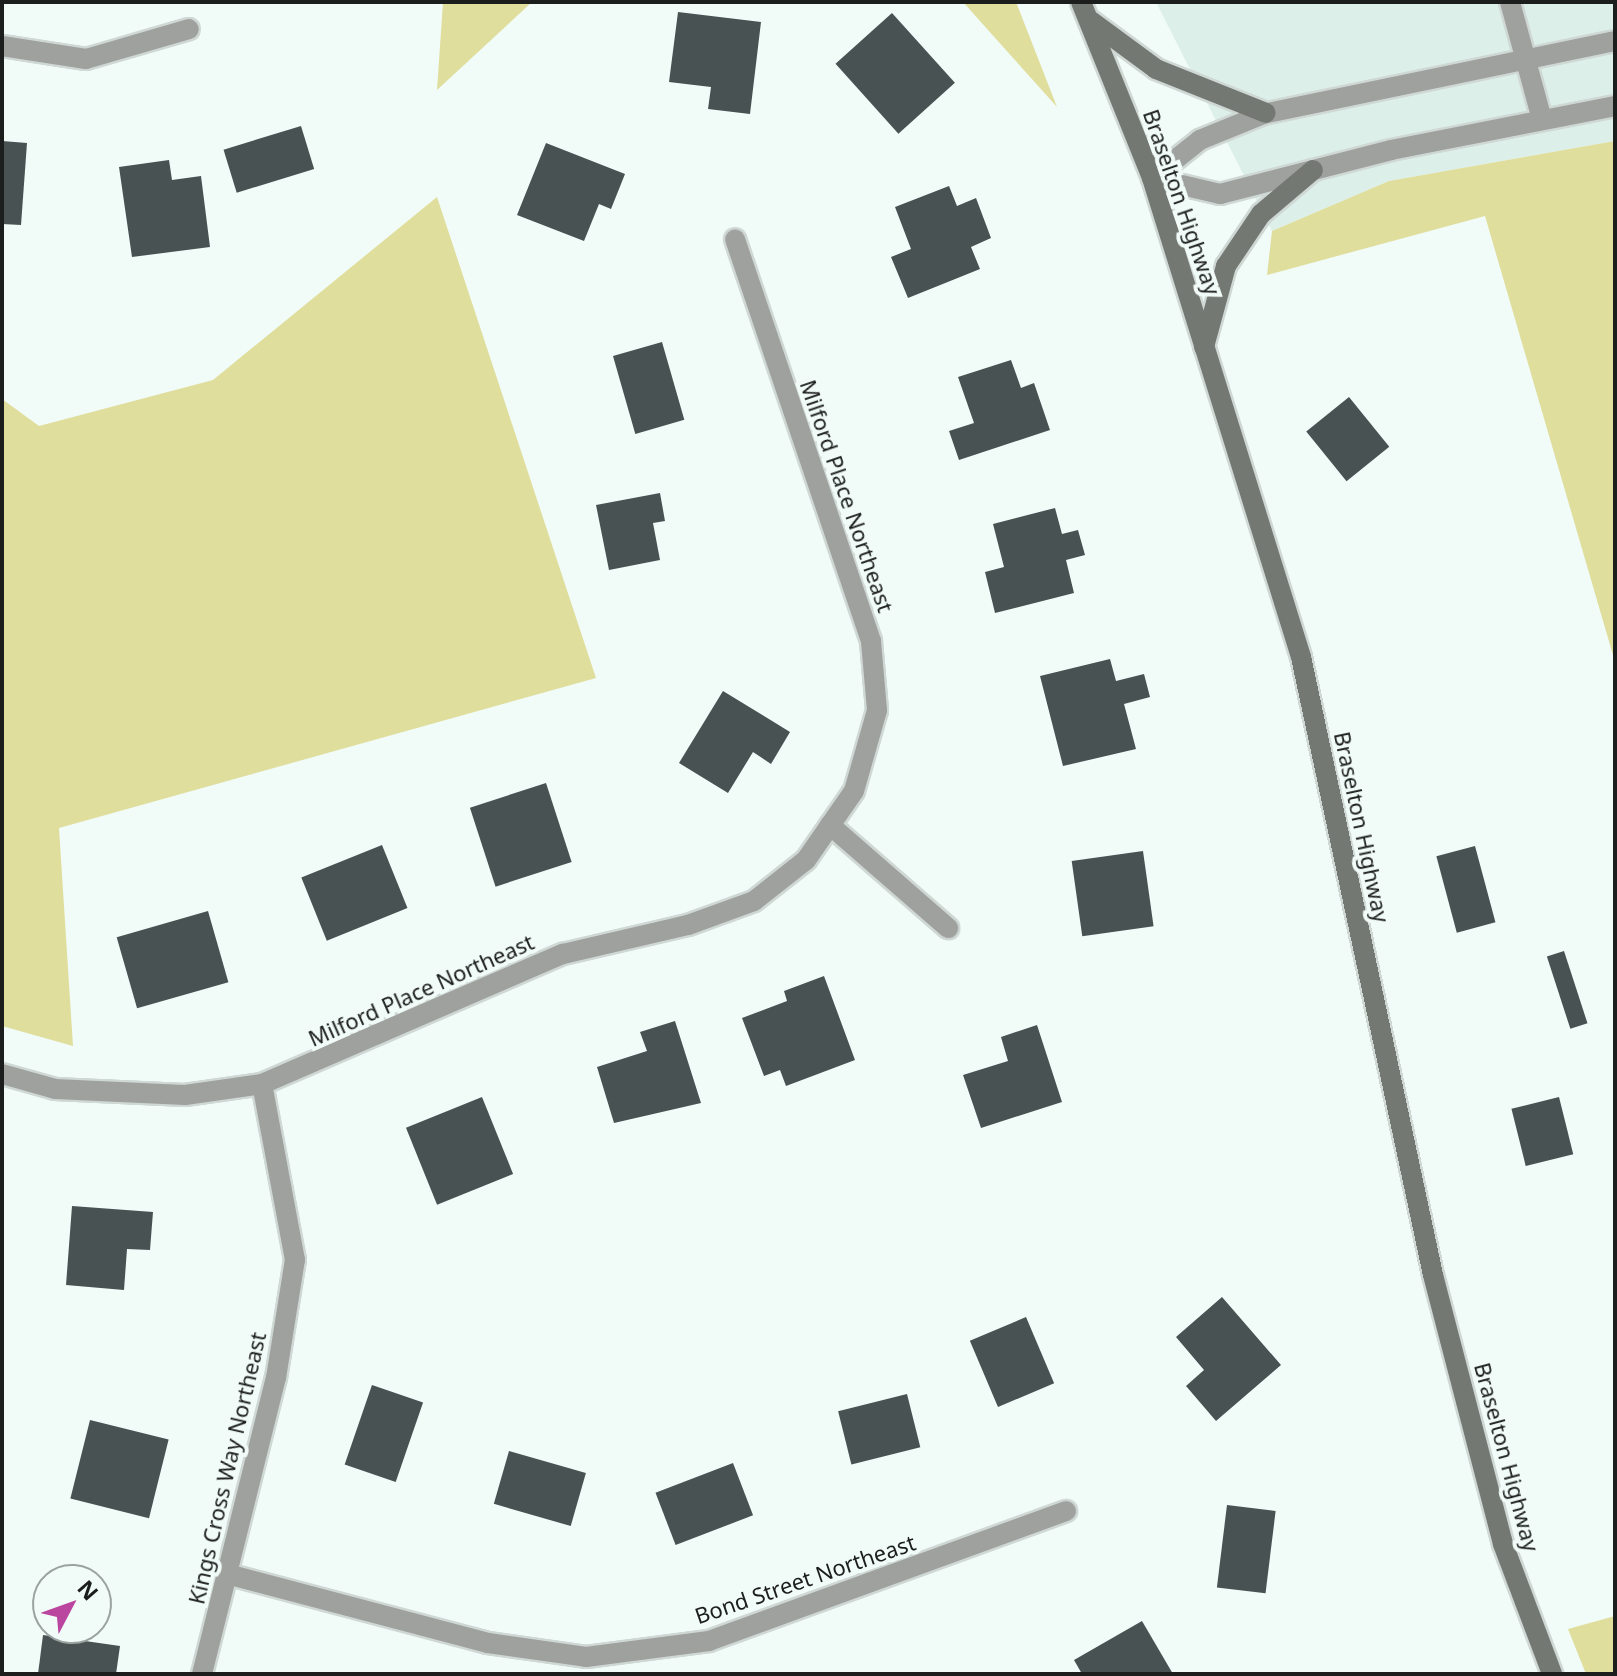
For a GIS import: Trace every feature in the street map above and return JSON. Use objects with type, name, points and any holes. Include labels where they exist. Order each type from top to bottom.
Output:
[{"type":"main road","name":"Braselton Highway","points":[[1081,2],[1152,178],[1301,657],[1433,1275],[1503,1544],[1552,1674]]},
{"type":"main road","points":[[1091,21],[1156,69],[1266,113]]},
{"type":"main road","points":[[1204,347],[1226,266],[1261,214],[1313,170]]},
{"type":"street","points":[[1510,2],[1542,120]]},
{"type":"street","points":[[2,46],[86,59],[189,29]]},
{"type":"street","points":[[1152,178],[1200,140],[1266,113],[1615,41]]},
{"type":"street","points":[[1152,178],[1220,194],[1313,170],[1615,106]]},
{"type":"street","name":"Milford Place Northeast","points":[[2,1074],[55,1089],[185,1095],[262,1084],[549,959],[688,925],[754,901],[806,860],[854,791],[877,710],[871,641],[735,239]]},
{"type":"street","points":[[830,825],[948,928]]},
{"type":"street","name":"Kings Cross Way Northeast","points":[[202,1674],[276,1378],[295,1260],[262,1084]]},
{"type":"street","name":"Bond Street Northeast","points":[[227,1574],[488,1643],[586,1657],[709,1641],[1066,1511]]},
{"type":"shaded area","points":[[443,2],[532,2],[437,90]]},
{"type":"shaded area","points":[[963,2],[1016,2],[1057,107]]},
{"type":"shaded area","points":[[1156,2],[1615,2],[1615,141],[1389,181],[1272,231]]},
{"type":"shaded area","points":[[1615,141],[1615,662],[1485,216],[1267,275],[1272,231],[1389,181]]},
{"type":"shaded area","points":[[437,197],[596,678],[59,828],[73,1046],[2,1026],[2,399],[39,426],[213,380]]},
{"type":"shaded area","points":[[1615,1616],[1615,1674],[1586,1674],[1568,1629]]},
{"type":"building","points":[[678,12],[761,22],[750,114],[708,109],[711,87],[669,82]]},
{"type":"building","points":[[892,13],[955,83],[898,134],[836,64]]},
{"type":"building","points":[[301,126],[314,169],[237,193],[224,150]]},
{"type":"building","points":[[2,141],[27,143],[21,225],[2,224]]},
{"type":"building","points":[[546,143],[625,174],[611,209],[599,204],[584,241],[517,215]]},
{"type":"building","points":[[169,160],[172,180],[201,176],[210,247],[132,257],[119,167]]},
{"type":"building","points":[[949,186],[957,206],[976,198],[991,238],[971,247],[980,269],[908,298],[891,257],[911,249],[895,207]]},
{"type":"building","points":[[662,342],[684,420],[635,434],[613,356]]},
{"type":"building","points":[[1011,360],[1021,388],[1034,383],[1050,430],[959,460],[949,431],[974,423],[958,377]]},
{"type":"building","points":[[1349,397],[1389,447],[1347,481],[1306,432]]},
{"type":"building","points":[[660,493],[665,521],[653,523],[660,560],[609,570],[596,505]]},
{"type":"building","points":[[1055,508],[1062,534],[1078,530],[1085,555],[1066,560],[1074,593],[995,613],[985,572],[1004,567],[993,524]]},
{"type":"building","points":[[1110,659],[1116,681],[1144,674],[1150,697],[1124,704],[1136,749],[1063,766],[1040,676]]},
{"type":"building","points":[[723,691],[790,732],[771,764],[753,752],[728,793],[679,763]]},
{"type":"building","points":[[546,783],[572,862],[496,887],[470,808]]},
{"type":"building","points":[[382,845],[407,908],[327,941],[301,878]]},
{"type":"building","points":[[1475,846],[1495,922],[1457,933],[1436,856]]},
{"type":"building","points":[[1143,851],[1154,926],[1082,936],[1072,861]]},
{"type":"building","points":[[208,911],[228,982],[137,1008],[117,937]]},
{"type":"building","points":[[1564,951],[1587,1023],[1570,1029],[1547,957]]},
{"type":"building","points":[[824,976],[855,1060],[786,1086],[780,1070],[764,1076],[742,1018],[787,1001],[784,991]]},
{"type":"building","points":[[675,1021],[701,1103],[614,1123],[597,1067],[647,1051],[640,1032]]},
{"type":"building","points":[[1037,1025],[1062,1102],[981,1128],[963,1075],[1008,1061],[1001,1037]]},
{"type":"building","points":[[482,1097],[513,1174],[437,1205],[406,1128]]},
{"type":"building","points":[[1559,1097],[1573,1154],[1526,1166],[1511,1109]]},
{"type":"building","points":[[72,1206],[153,1212],[150,1250],[127,1249],[124,1290],[66,1285]]},
{"type":"building","points":[[1222,1297],[1281,1365],[1216,1421],[1186,1386],[1204,1370],[1176,1337]]},
{"type":"building","points":[[1026,1317],[1054,1383],[998,1407],[970,1341]]},
{"type":"building","points":[[372,1385],[423,1403],[396,1482],[345,1464]]},
{"type":"building","points":[[907,1394],[920,1447],[851,1465],[838,1411]]},
{"type":"building","points":[[90,1420],[169,1440],[149,1518],[70,1499]]},
{"type":"building","points":[[509,1451],[586,1473],[571,1526],[494,1504]]},
{"type":"building","points":[[733,1463],[753,1515],[676,1545],[656,1493]]},
{"type":"building","points":[[1227,1505],[1276,1511],[1266,1593],[1217,1587]]},
{"type":"building","points":[[1142,1621],[1173,1674],[1082,1674],[1074,1660]]},
{"type":"building","points":[[42,1644],[120,1646],[116,1674],[38,1674]]}]
